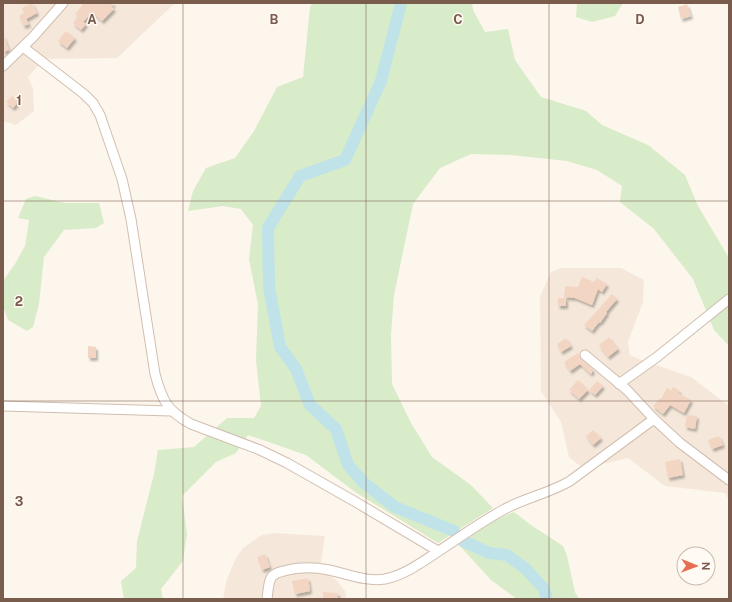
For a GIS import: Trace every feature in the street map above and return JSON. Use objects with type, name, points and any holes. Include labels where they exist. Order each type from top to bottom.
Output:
[{"type":"street","points":[[3,66],[23,47],[63,3]]},
{"type":"street","points":[[23,47],[84,94],[93,103],[100,115],[122,179],[129,213],[155,374],[159,390],[171,411],[192,424],[260,450],[287,464],[354,501],[438,551]]},
{"type":"street","points":[[619,384],[656,357],[729,299]]},
{"type":"street","points":[[585,355],[619,384],[680,443],[729,480]]},
{"type":"street","points":[[3,406],[171,411]]},
{"type":"street","points":[[267,599],[271,577],[278,573],[304,568],[320,568],[364,579],[384,579],[400,574],[421,563],[487,519],[505,509],[557,489],[570,482],[654,419]]},
{"type":"shaded area","points":[[3,3],[175,3],[117,58],[44,59],[28,77],[33,88],[34,111],[16,125],[3,121]]},
{"type":"shaded area","points":[[561,268],[621,268],[644,280],[643,302],[628,342],[630,355],[691,377],[729,406],[729,500],[725,493],[665,486],[628,458],[590,467],[579,465],[569,457],[561,422],[541,391],[540,297],[551,272]]},
{"type":"shaded area","points":[[274,533],[325,536],[320,568],[337,581],[345,591],[346,599],[223,599],[226,582],[236,558],[243,548],[262,535]]},
{"type":"green space","points":[[312,3],[472,3],[473,10],[485,32],[508,29],[515,60],[541,97],[586,111],[602,125],[648,145],[685,175],[698,206],[729,258],[729,346],[714,330],[693,279],[654,229],[620,202],[622,186],[597,170],[567,161],[511,155],[471,154],[440,168],[413,204],[394,295],[391,335],[392,384],[411,423],[432,457],[471,485],[493,508],[438,543],[355,492],[306,455],[248,435],[236,453],[216,462],[182,496],[187,534],[183,561],[161,589],[163,599],[124,599],[121,581],[136,568],[137,541],[154,474],[158,450],[194,447],[227,418],[254,418],[261,406],[256,360],[258,305],[249,259],[253,225],[241,209],[223,206],[188,211],[193,191],[206,168],[235,158],[254,131],[277,87],[303,77],[310,7]]},
{"type":"green space","points":[[577,3],[623,3],[615,16],[592,22],[576,17]]},
{"type":"green space","points":[[35,196],[65,203],[99,203],[104,223],[96,228],[64,230],[44,257],[39,304],[33,327],[27,331],[8,320],[3,306],[3,281],[25,246],[29,220],[18,218],[26,199]]},
{"type":"green space","points":[[514,512],[563,546],[567,556],[575,592],[579,599],[517,599],[491,580],[459,545],[490,522]]},
{"type":"building","points":[[32,3],[37,13],[26,19],[29,24],[24,26],[19,16],[24,13],[22,8]]},
{"type":"building","points":[[84,3],[114,3],[111,6],[114,9],[102,21],[92,12],[83,22],[86,24],[81,30],[73,23],[78,16],[75,14]]},
{"type":"building","points":[[687,4],[691,16],[681,19],[678,7]]},
{"type":"building","points":[[66,31],[75,38],[67,48],[58,41]]},
{"type":"building","points":[[3,35],[9,50],[3,52]]},
{"type":"building","points":[[12,96],[18,102],[13,108],[6,102]]},
{"type":"building","points":[[582,277],[594,282],[597,278],[607,284],[602,292],[598,289],[592,305],[575,298],[564,297],[565,286],[578,287]]},
{"type":"building","points":[[612,294],[617,299],[606,312],[607,313],[600,323],[599,322],[592,331],[584,325]]},
{"type":"building","points":[[558,298],[566,298],[566,306],[558,306]]},
{"type":"building","points":[[609,337],[618,349],[608,357],[599,345]]},
{"type":"building","points":[[566,338],[571,346],[561,352],[557,344]]},
{"type":"building","points":[[88,346],[96,347],[96,358],[88,358]]},
{"type":"building","points":[[578,353],[581,359],[593,370],[591,374],[580,364],[570,371],[564,362]]},
{"type":"building","points":[[578,380],[588,390],[579,399],[569,390]]},
{"type":"building","points":[[597,381],[603,386],[595,395],[589,390]]},
{"type":"building","points":[[673,387],[680,391],[678,393],[691,400],[684,413],[670,405],[663,414],[653,406],[660,398],[661,399],[667,388],[671,391]]},
{"type":"building","points":[[687,415],[697,416],[695,429],[685,427]]},
{"type":"building","points":[[593,430],[601,438],[593,445],[586,436]]},
{"type":"building","points":[[719,436],[723,445],[712,449],[708,440]]},
{"type":"building","points":[[680,459],[683,475],[668,478],[665,462]]},
{"type":"building","points":[[265,554],[270,567],[262,570],[257,557]]},
{"type":"building","points":[[308,578],[310,591],[295,594],[292,581]]},
{"type":"building","points":[[323,592],[338,593],[338,599],[323,599]]},
{"type":"waterway","points":[[401,3],[381,81],[345,160],[300,176],[268,228],[269,287],[280,347],[296,369],[310,405],[336,429],[348,465],[364,483],[395,507],[454,531]]},
{"type":"waterway","points":[[463,541],[489,553],[507,555],[526,569],[544,589],[547,599]]}]
